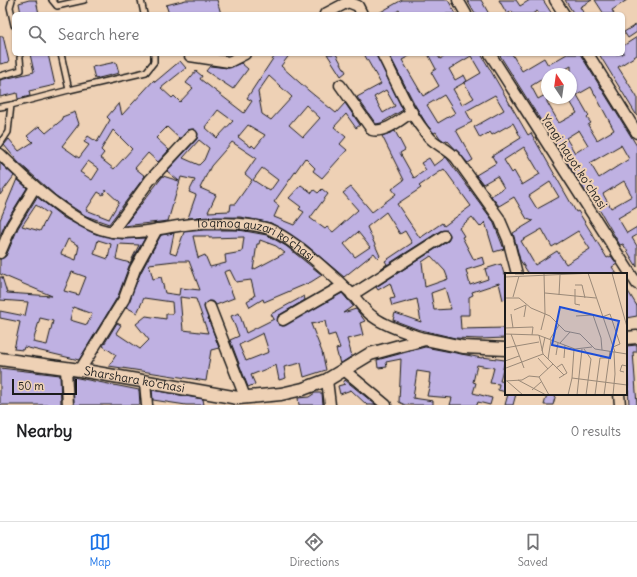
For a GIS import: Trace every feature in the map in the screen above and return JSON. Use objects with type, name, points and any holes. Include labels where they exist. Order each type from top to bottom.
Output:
[{"type":"street","points":[[458,0],[465,12]]},
{"type":"street","points":[[555,0],[563,12]]},
{"type":"street","points":[[329,12],[348,2],[358,6],[361,12]]},
{"type":"street","points":[[190,56],[229,62],[241,56]]},
{"type":"street","points":[[383,56],[412,112],[431,139],[449,150],[456,158],[499,218],[508,239],[517,273]]},
{"type":"street","name":"Yangi hayot koʻchasi","points":[[491,56],[637,284]]},
{"type":"street","points":[[589,56],[637,133]]},
{"type":"street","points":[[340,85],[372,130],[377,131],[387,128],[412,112]]},
{"type":"street","points":[[112,232],[150,180],[192,134]]},
{"type":"street","name":"To'qmoq guzari ko'chasi","points":[[0,154],[35,187],[74,216],[91,225],[112,232],[157,229],[187,224],[243,224],[267,229],[290,241],[352,295],[374,318],[425,339],[463,347],[505,348]]},
{"type":"street","points":[[0,253],[12,224],[35,187]]},
{"type":"street","points":[[80,370],[124,299],[135,269],[157,229]]},
{"type":"street","points":[[352,295],[444,236]]},
{"type":"street","points":[[283,320],[342,286]]},
{"type":"street","points":[[210,307],[241,400]]},
{"type":"street","points":[[627,338],[637,337]]},
{"type":"street","name":"Sharshara ko'chasi","points":[[0,359],[80,370],[241,400],[304,389],[327,380],[380,350],[425,339]]},
{"type":"street","points":[[66,368],[68,405]]},
{"type":"street","points":[[344,370],[386,405]]},
{"type":"street","points":[[327,380],[330,405]]},
{"type":"street","points":[[146,382],[147,405]]},
{"type":"street","points":[[619,395],[620,405]]},
{"type":"lane","points":[[12,0],[10,7],[12,16]]},
{"type":"lane","points":[[52,0],[57,6],[84,0]]},
{"type":"lane","points":[[140,0],[143,12]]},
{"type":"lane","points":[[61,56],[69,90]]},
{"type":"lane","points":[[0,107],[146,72],[154,62],[154,56]]},
{"type":"lane","points":[[0,76],[21,70],[20,58]]},
{"type":"lane","points":[[0,144],[8,132],[11,105]]},
{"type":"building","points":[[29,0],[36,0],[39,12],[21,12],[19,3]]},
{"type":"building","points":[[186,0],[217,0],[220,12],[168,12],[166,5]]},
{"type":"building","points":[[402,0],[448,0],[455,12],[400,12],[399,10],[396,12],[381,12]]},
{"type":"building","points":[[467,0],[481,0],[488,12],[474,12]]},
{"type":"building","points":[[499,0],[516,0],[520,6],[530,0],[543,0],[551,12],[512,11],[506,12]]},
{"type":"building","points":[[565,0],[592,0],[580,7],[583,12],[573,12]]},
{"type":"building","points":[[595,0],[627,0],[612,10],[613,12],[603,12]]},
{"type":"building","points":[[637,24],[637,32],[628,38],[625,31]]},
{"type":"building","points":[[0,36],[3,36],[9,62],[0,64]]},
{"type":"building","points":[[637,37],[637,55],[618,67],[637,97],[637,116],[600,56],[625,56],[625,45]]},
{"type":"building","points":[[30,56],[48,56],[55,85],[29,91],[30,96],[18,99],[17,93],[0,97],[0,80],[34,72]]},
{"type":"building","points":[[275,56],[288,56],[281,66],[336,113],[345,103],[360,125],[356,128],[346,114],[334,127],[346,137],[340,144],[347,150],[322,178],[313,171],[315,168],[305,158],[274,202],[279,206],[274,217],[294,225],[304,212],[299,209],[301,207],[289,198],[301,185],[312,193],[314,190],[318,193],[322,189],[328,194],[310,218],[325,229],[327,227],[333,232],[358,210],[343,193],[351,187],[372,212],[396,194],[392,189],[404,180],[382,136],[395,131],[405,150],[400,153],[414,178],[426,170],[421,163],[429,158],[434,166],[446,157],[493,221],[504,249],[494,252],[485,222],[480,227],[472,217],[459,228],[474,260],[483,257],[485,264],[466,270],[470,285],[488,279],[485,269],[501,264],[505,274],[505,299],[503,300],[499,283],[472,292],[473,295],[469,297],[469,315],[460,315],[461,329],[505,328],[505,338],[455,338],[417,329],[393,320],[395,313],[421,322],[417,299],[392,306],[390,299],[395,298],[390,283],[378,290],[376,287],[448,241],[450,235],[447,230],[440,231],[379,270],[387,264],[385,261],[412,243],[405,231],[400,234],[386,212],[367,227],[380,256],[378,258],[374,253],[344,277],[305,244],[271,223],[240,217],[188,218],[196,195],[189,192],[195,180],[181,177],[168,221],[124,226],[163,176],[179,181],[167,171],[197,139],[198,133],[194,129],[188,130],[180,139],[167,127],[156,138],[169,150],[158,162],[148,153],[135,168],[145,176],[109,224],[86,216],[56,196],[18,162],[4,145],[9,139],[19,151],[33,142],[27,136],[39,126],[46,133],[63,119],[62,117],[75,112],[79,124],[62,146],[79,158],[89,145],[84,142],[88,136],[97,142],[110,120],[107,117],[119,103],[122,115],[154,80],[155,82],[180,61],[186,68],[161,88],[172,98],[174,96],[180,102],[193,88],[186,83],[196,71],[202,76],[200,79],[244,113],[252,101],[247,98]],"holes":[[[269,76],[292,97],[271,120],[262,114],[258,92]],[[306,105],[320,118],[303,137],[289,125]],[[218,110],[233,121],[217,138],[205,127]],[[248,125],[265,135],[255,148],[252,145],[251,147],[238,137]],[[113,130],[132,149],[114,169],[100,158],[104,153],[101,150]],[[199,140],[209,148],[204,160],[199,165],[183,158]],[[232,142],[256,158],[245,174],[252,180],[235,204],[231,204],[230,211],[208,212],[216,195],[200,188],[211,166]],[[88,161],[99,169],[92,180],[80,172]],[[262,168],[278,180],[270,191],[253,180]],[[444,169],[471,206],[444,226],[442,223],[420,238],[397,204],[421,188],[419,186]],[[106,190],[119,202],[109,219],[86,210],[98,192],[103,195]],[[358,232],[370,247],[355,257],[344,244]],[[431,256],[445,271],[448,279],[425,287],[422,262]],[[445,288],[451,309],[434,310],[431,293]]]},
{"type":"building","points":[[328,56],[337,56],[346,72],[341,76]]},
{"type":"building","points":[[365,56],[377,56],[403,110],[381,123],[376,124],[357,97],[381,84]],"holes":[[[386,90],[395,106],[383,113],[374,97]]]},
{"type":"building","points":[[390,56],[409,56],[402,60],[423,96],[439,86],[431,72],[436,69],[429,56],[438,56],[440,59],[445,56],[471,56],[482,56],[528,135],[531,133],[576,212],[578,211],[607,258],[611,256],[617,264],[612,267],[616,273],[528,273],[520,260],[513,233],[533,221],[527,219],[514,197],[499,206],[491,196],[504,188],[497,176],[483,184],[476,175],[496,163],[492,156],[521,138],[513,123],[492,135],[490,132],[480,138],[474,127],[504,110],[495,95],[466,111],[472,122],[456,130],[473,160],[468,163],[447,140],[444,141],[440,138],[436,132],[434,133],[427,125]],"holes":[[[471,56],[481,73],[464,83],[474,98],[462,105],[453,89],[467,81],[464,75],[455,80],[449,69]],[[444,95],[455,113],[438,123],[427,105]],[[524,147],[540,174],[522,185],[514,171],[512,173],[504,160]],[[550,182],[559,197],[537,209],[529,196]],[[542,229],[552,247],[578,231],[590,249],[566,264],[557,251],[535,265],[521,241]]]},
{"type":"building","points":[[500,56],[513,56],[522,71],[544,58],[548,65],[564,56],[581,56],[637,146],[637,207],[618,218],[627,233],[637,227],[637,235],[632,238],[637,246],[637,267],[623,244],[620,245],[589,192],[587,194]],"holes":[[[591,87],[614,130],[597,140],[588,125],[591,123],[587,118],[589,116],[577,95]],[[579,130],[588,145],[575,153],[566,138]],[[621,145],[629,159],[599,178],[590,163]],[[624,181],[632,196],[611,208],[603,194]]]},
{"type":"building","points":[[116,62],[119,73],[95,79],[92,67]]},
{"type":"building","points":[[241,63],[248,69],[233,89],[206,71],[210,66],[228,68]]},
{"type":"building","points":[[0,163],[14,176],[0,195]]},
{"type":"building","points":[[17,179],[27,188],[6,222],[0,236],[0,220]]},
{"type":"building","points":[[37,197],[64,218],[96,234],[122,239],[145,238],[129,266],[118,296],[79,360],[24,347],[23,350],[14,349],[20,322],[0,318],[0,311],[25,316],[28,302],[0,300],[0,277],[2,277],[7,293],[52,296],[0,274],[0,259],[6,256],[18,228]],"holes":[[[36,205],[49,214],[40,231],[22,226]],[[68,239],[79,246],[76,260],[61,254]],[[98,240],[111,244],[108,259],[94,254]],[[119,244],[139,245],[130,263],[116,259]],[[72,272],[86,277],[79,295],[64,291]],[[73,307],[92,314],[87,325],[70,320]],[[40,318],[53,321],[47,345],[33,342]]]},
{"type":"building","points":[[204,230],[239,230],[267,235],[286,246],[322,275],[311,282],[264,302],[263,299],[250,307],[247,301],[255,296],[251,280],[236,282],[230,270],[224,272],[234,298],[216,305],[214,302],[208,301],[204,306],[219,348],[211,350],[206,381],[109,366],[116,355],[103,346],[117,323],[121,325],[116,333],[140,349],[149,340],[136,324],[146,316],[166,319],[166,314],[173,314],[172,302],[144,298],[137,313],[126,307],[141,272],[161,235],[174,233],[170,253],[176,255],[184,232]],"holes":[[[193,236],[209,236],[209,238],[244,237],[242,252],[225,255],[226,263],[210,267],[205,255],[198,258]],[[260,240],[276,246],[285,253],[253,270],[257,244],[259,244]],[[189,261],[200,290],[180,288],[179,295],[165,293],[161,277],[153,279],[149,264]],[[180,297],[196,299],[208,333],[183,330]]]},
{"type":"building","points":[[627,290],[637,306],[637,316],[627,318]]},
{"type":"building","points":[[342,293],[353,306],[343,313],[356,309],[365,321],[360,323],[363,335],[347,339],[352,356],[340,364],[336,349],[340,348],[335,334],[328,336],[325,321],[311,324],[322,352],[326,370],[304,377],[301,363],[284,367],[286,378],[279,380],[276,365],[251,375],[255,384],[248,387],[230,340],[239,336],[231,316],[239,313],[246,333],[274,319],[271,314],[304,296],[305,300],[278,316],[278,324],[283,326]],"holes":[[[263,333],[269,352],[246,361],[239,345]]]},
{"type":"building","points":[[637,345],[637,352],[633,352],[637,405],[629,405],[627,346]]},
{"type":"building","points":[[425,347],[482,358],[505,360],[500,381],[505,382],[505,392],[498,390],[499,384],[490,383],[494,368],[477,365],[473,382],[476,383],[473,393],[492,398],[490,405],[478,402],[477,405],[450,405],[452,398],[427,396],[430,383],[430,373],[417,371],[413,398],[433,401],[433,405],[405,405],[399,402],[401,359],[386,362],[387,367],[378,368],[377,360]]},
{"type":"building","points":[[0,368],[60,375],[61,405],[0,405]]},
{"type":"building","points":[[73,377],[139,390],[140,405],[74,405]]},
{"type":"building","points":[[345,380],[376,405],[367,405],[351,390],[340,394],[338,386],[345,384],[343,383]]},
{"type":"building","points":[[152,390],[203,399],[204,405],[186,405],[153,400]]},
{"type":"building","points":[[315,393],[322,393],[323,405],[299,405],[298,398],[309,397]]},
{"type":"building","points":[[508,395],[516,395],[513,405],[505,405]]},
{"type":"building","points":[[547,395],[556,395],[553,405],[544,405]]}]
